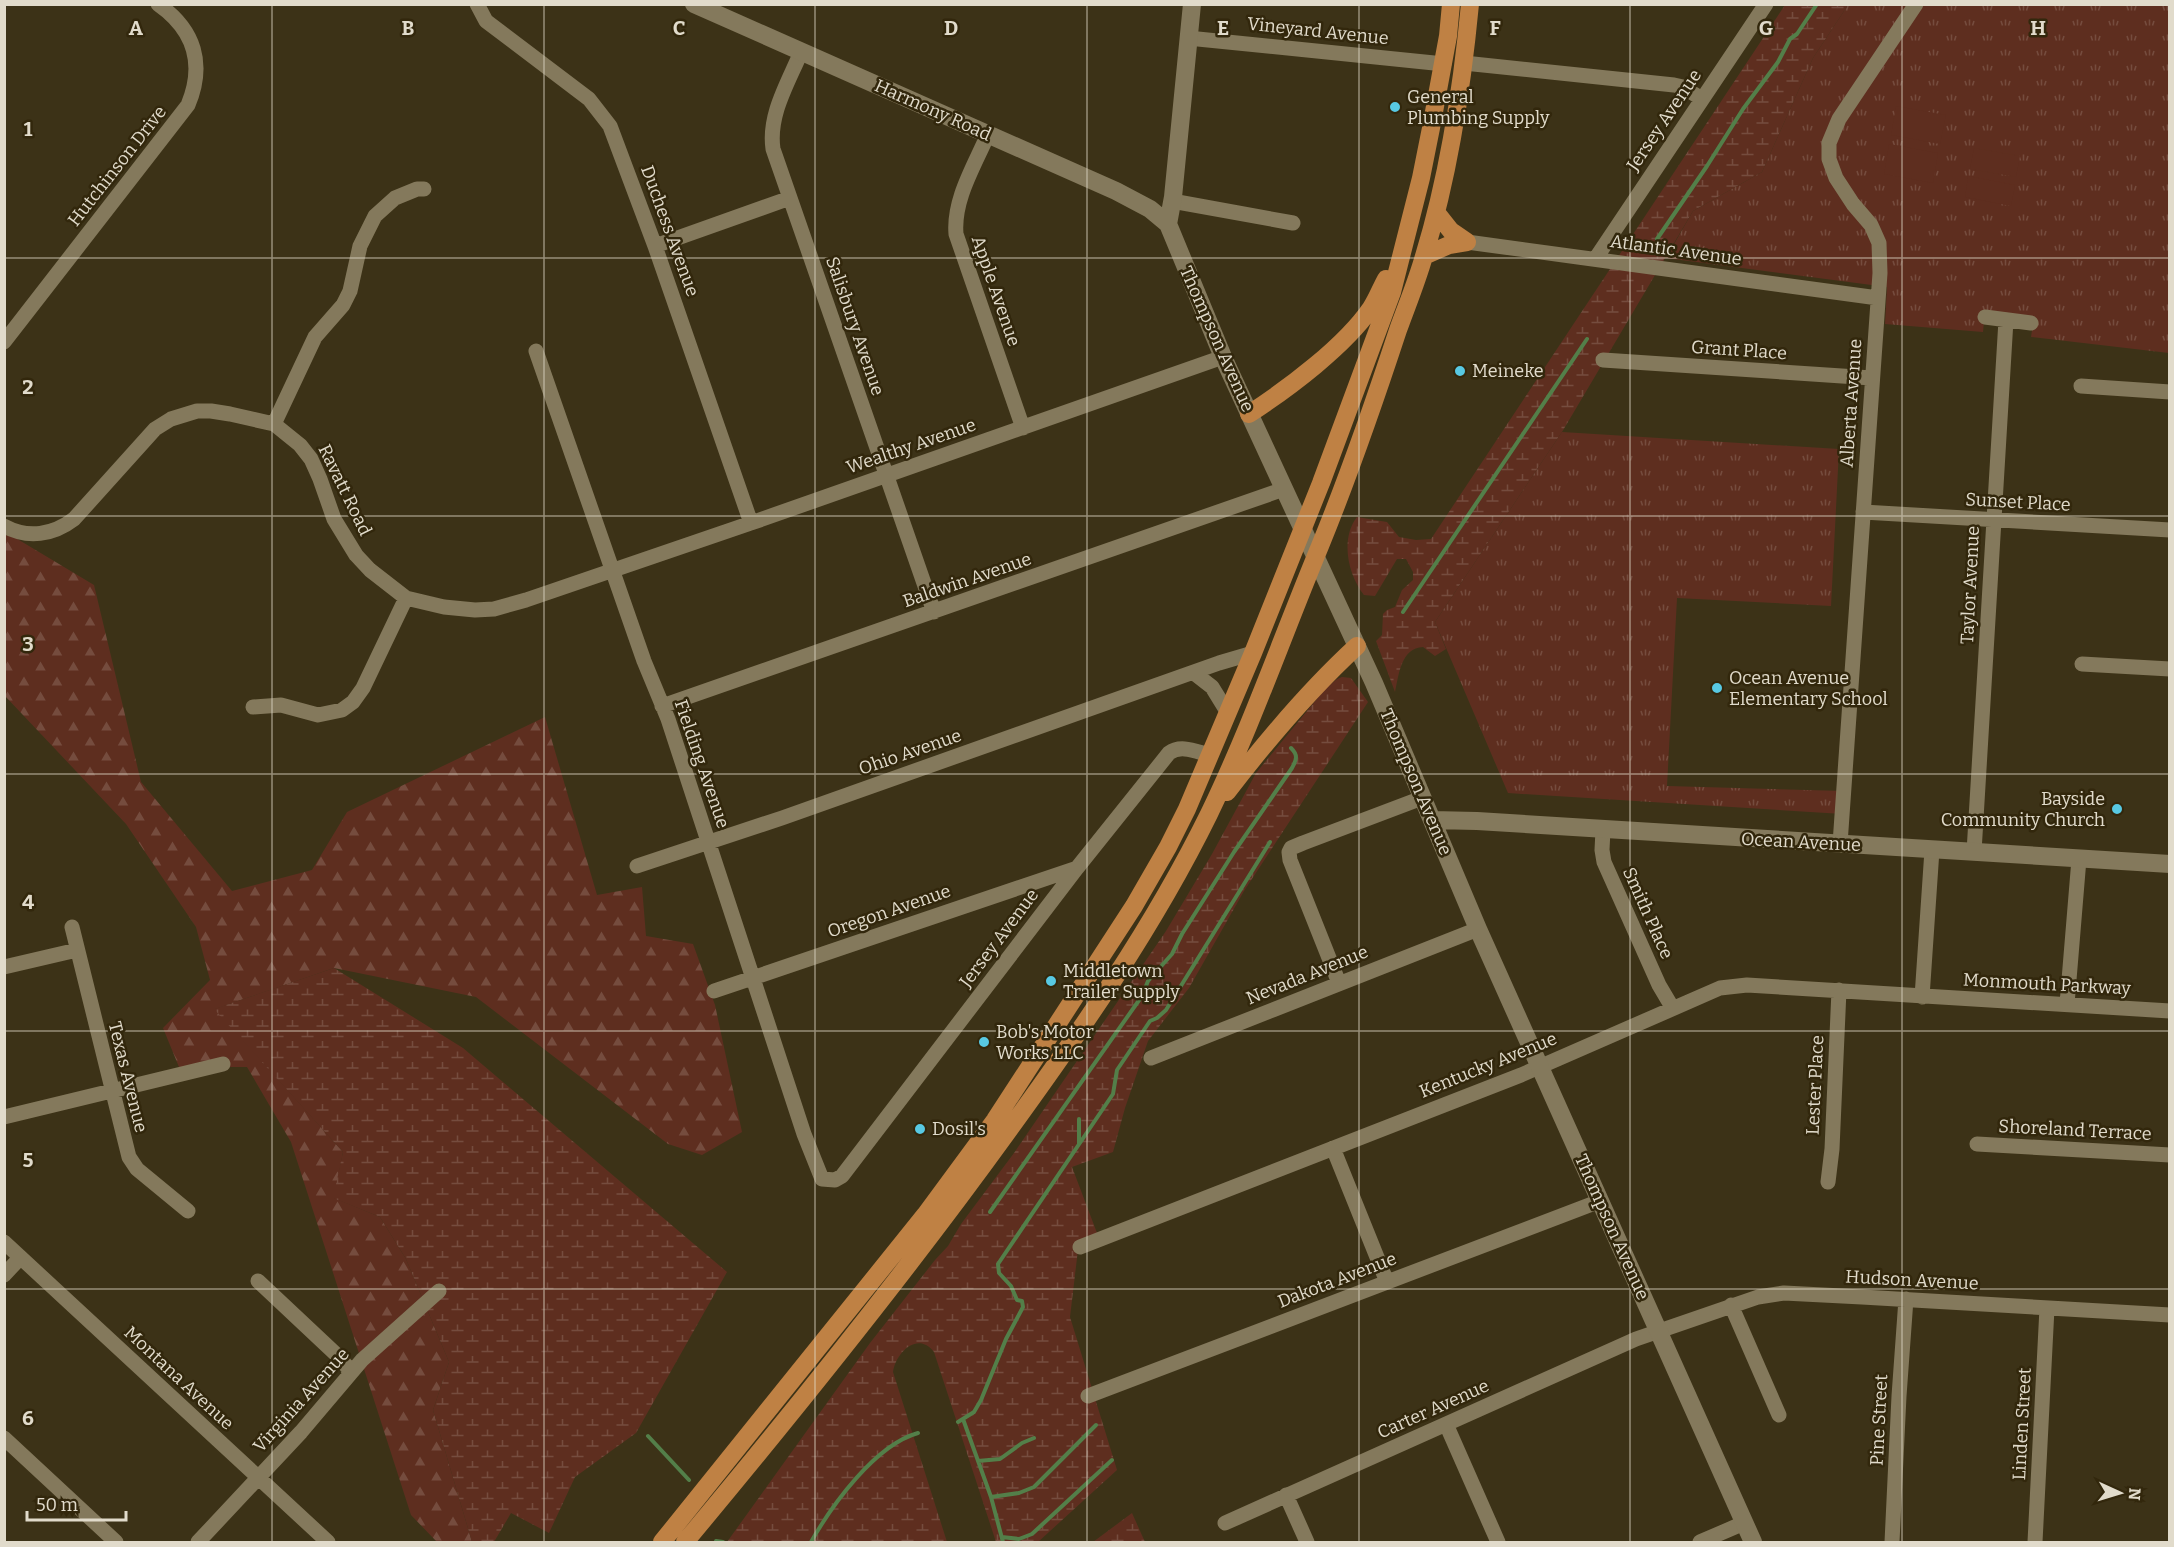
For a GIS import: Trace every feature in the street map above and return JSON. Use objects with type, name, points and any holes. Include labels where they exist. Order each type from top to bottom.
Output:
[{"type":"highway","points":[[662,1542],[925,1215],[994,1120],[1134,906],[1173,838],[1253,653],[1392,292],[1421,178],[1444,64],[1451,4]]},
{"type":"highway","points":[[684,1542],[812,1389],[939,1227],[1077,1036],[1141,936],[1209,814],[1259,702],[1371,415],[1424,256],[1451,141],[1464,63],[1470,4]]},
{"type":"highway","points":[[1436,212],[1451,231],[1467,242]]},
{"type":"highway","points":[[1250,414],[1280,394],[1345,338],[1362,320],[1372,306],[1405,242]]},
{"type":"highway","points":[[1424,256],[1449,245],[1467,242]]},
{"type":"highway","points":[[1209,814],[1261,748],[1328,673],[1357,646]]},
{"type":"street","name":"Hutchinson Drive","points":[[4,342],[188,105],[197,73],[196,57],[191,42],[176,19],[158,4]]},
{"type":"street","name":"Duchess Avenue","points":[[477,4],[486,21],[589,99],[604,116],[616,137],[751,523]]},
{"type":"street","name":"Harmony Road","points":[[694,4],[1135,201],[1150,209],[1168,224]]},
{"type":"street","points":[[1168,224],[1192,4]]},
{"type":"street","name":"Jersey Avenue","points":[[1596,258],[1766,4]]},
{"type":"street","name":"Alberta Avenue","points":[[1840,844],[1880,273],[1879,243],[1871,225],[1853,204],[1836,178],[1829,159],[1829,143],[1839,119],[1916,4]]},
{"type":"street","name":"Vineyard Avenue","points":[[1188,38],[1444,64]]},
{"type":"street","name":"Salisbury Avenue","points":[[801,52],[772,125],[773,149],[934,612]]},
{"type":"street","points":[[1464,63],[1674,85],[1683,87],[1702,99]]},
{"type":"street","name":"Apple Avenue","points":[[988,134],[959,203],[955,223],[956,234],[1023,428]]},
{"type":"street","points":[[274,424],[315,337],[343,305],[350,291],[360,246],[375,216],[395,198],[410,191],[424,189]]},
{"type":"street","points":[[656,246],[790,198]]},
{"type":"street","points":[[1172,201],[1293,223]]},
{"type":"street","name":"Thompson Avenue","points":[[1168,224],[1223,357],[1357,646],[1478,929],[1753,1542]]},
{"type":"street","name":"Atlantic Avenue","points":[[1467,242],[1878,298]]},
{"type":"street","points":[[1985,317],[2031,323]]},
{"type":"street","name":"Taylor Avenue","points":[[1974,852],[2006,320]]},
{"type":"street","name":"Fielding Avenue","points":[[536,351],[612,571],[662,706],[817,1170],[822,1179],[835,1180]]},
{"type":"street","name":"Wealthy Avenue","points":[[612,571],[1223,357]]},
{"type":"street","name":"Grant Place","points":[[1603,360],[1872,378]]},
{"type":"street","points":[[2081,386],[2169,392]]},
{"type":"street","name":"Ravatt Road","points":[[4,526],[26,534],[39,534],[66,525],[156,429],[179,415],[211,411],[274,424],[300,445],[311,459],[321,479],[334,519],[356,555],[370,570],[406,598],[460,610],[494,609],[612,571]]},
{"type":"street","name":"Baldwin Avenue","points":[[662,706],[1284,489]]},
{"type":"street","name":"Sunset Place","points":[[1863,512],[2169,530]]},
{"type":"street","points":[[253,707],[281,705],[318,715],[330,714],[347,706],[358,697],[363,688],[406,598]]},
{"type":"street","name":"Ohio Avenue","points":[[637,866],[1253,653]]},
{"type":"street","points":[[2082,664],[2169,669]]},
{"type":"street","points":[[1194,674],[1212,687],[1228,713]]},
{"type":"street","name":"Jersey Avenue","points":[[835,1180],[842,1176],[1077,868],[1169,753],[1181,748],[1210,755]]},
{"type":"street","points":[[1339,983],[1290,860],[1289,852],[1291,848],[1303,843],[1422,798]]},
{"type":"street","name":"Ocean Avenue","points":[[1432,820],[2169,864]]},
{"type":"street","name":"Smith Place","points":[[1603,830],[1602,850],[1605,862],[1659,985],[1672,1007]]},
{"type":"street","points":[[1922,997],[1932,850]]},
{"type":"street","points":[[2067,1004],[2079,859]]},
{"type":"street","name":"Oregon Avenue","points":[[714,991],[1077,868]]},
{"type":"street","name":"Texas Avenue","points":[[72,927],[129,1157],[137,1169],[188,1212]]},
{"type":"street","name":"Nevada Avenue","points":[[1151,1058],[1478,929]]},
{"type":"street","points":[[4,967],[77,950]]},
{"type":"street","name":"Kentucky Avenue","points":[[1080,1247],[1541,1066],[1720,987],[1839,990],[1922,997]]},
{"type":"street","name":"Lester Place","points":[[1828,1182],[1832,1149],[1839,990]]},
{"type":"street","name":"Monmouth Parkway","points":[[1922,997],[2169,1011]]},
{"type":"street","points":[[4,1117],[223,1064]]},
{"type":"street","name":"Shoreland Terrace","points":[[1977,1144],[2169,1155]]},
{"type":"street","points":[[1333,1148],[1387,1282]]},
{"type":"street","name":"Dakota Avenue","points":[[1088,1396],[1600,1201]]},
{"type":"street","name":"Montana Avenue","points":[[4,1242],[328,1542]]},
{"type":"street","points":[[4,1275],[20,1258]]},
{"type":"street","points":[[258,1281],[340,1358],[348,1368],[349,1375]]},
{"type":"street","name":"Virginia Avenue","points":[[198,1542],[362,1360],[439,1291]]},
{"type":"street","name":"Hudson Avenue","points":[[1659,1332],[1731,1305],[1758,1297],[1784,1293],[2169,1315]]},
{"type":"street","name":"Pine Street","points":[[1892,1542],[1906,1299]]},
{"type":"street","points":[[1731,1305],[1779,1415]]},
{"type":"street","name":"Linden Street","points":[[2035,1542],[2047,1308]]},
{"type":"street","name":"Carter Avenue","points":[[1224,1523],[1636,1339],[1659,1332]]},
{"type":"street","points":[[1446,1424],[1498,1542]]},
{"type":"street","points":[[4,1438],[117,1542]]},
{"type":"street","points":[[1286,1495],[1307,1542]]},
{"type":"street","points":[[1700,1542],[1744,1523]]},
{"type":"green space","points":[[1785,5],[1848,5],[1813,58],[1762,172],[1693,211],[1562,432],[1435,622],[1446,649],[1435,656],[1423,647],[1410,652],[1402,663],[1395,692],[1376,641],[1382,635],[1383,614],[1395,607],[1402,590],[1413,580],[1413,572],[1406,559],[1397,559],[1375,596],[1364,595],[1358,587],[1348,557],[1349,536],[1357,517],[1387,522],[1399,537],[1416,540],[1431,539]]},
{"type":"green space","points":[[1848,5],[2169,5],[2169,353],[2031,337],[2034,317],[1985,310],[1983,332],[1885,324],[1887,287],[1666,258],[1693,211],[1762,172],[1813,58]]},
{"type":"green space","points":[[1896,106],[1946,115],[1940,144],[1891,135]]},
{"type":"green space","points":[[1889,144],[1938,153],[1933,183],[1884,174]]},
{"type":"green space","points":[[1974,148],[2020,156],[2016,177],[1970,169]]},
{"type":"green space","points":[[1968,176],[2015,185],[2011,206],[1965,197]]},
{"type":"green space","points":[[1562,432],[1839,449],[1831,606],[1677,598],[1667,786],[1844,791],[1843,814],[1508,793],[1435,622]]},
{"type":"green space","points":[[4,531],[94,585],[141,782],[232,891],[312,870],[347,812],[545,717],[597,895],[642,887],[646,936],[693,944],[715,1005],[742,1132],[702,1155],[668,1144],[476,997],[334,968],[215,1009],[343,1152],[334,1198],[380,1217],[406,1259],[449,1362],[433,1410],[472,1542],[437,1542],[411,1515],[291,1142],[247,1067],[179,1067],[163,1028],[210,980],[196,927],[126,824],[5,696]]},
{"type":"green space","points":[[1342,677],[1351,678],[1368,702],[1244,891],[1189,988],[1148,1041],[1113,1152],[1072,1167],[1097,1233],[1079,1241],[1070,1317],[1117,1470],[1038,1542],[996,1542],[934,1352],[921,1343],[915,1344],[898,1357],[893,1372],[947,1542],[727,1542],[870,1343],[948,1246],[961,1224],[1014,1153],[1166,931],[1212,854],[1256,773],[1325,689]]},
{"type":"green space","points":[[334,968],[463,1048],[727,1272],[636,1433],[575,1477],[549,1533],[511,1513],[494,1542],[472,1542],[433,1410],[449,1362],[406,1259],[380,1217],[333,1198],[343,1152],[214,1009]]},
{"type":"green space","points":[[1132,1513],[1145,1542],[1093,1542]]},
{"type":"waterway","points":[[1657,239],[1743,109],[1778,62],[1790,39],[1797,34],[1817,4]]},
{"type":"waterway","points":[[1403,612],[1587,339]]},
{"type":"waterway","points":[[990,1212],[1142,996],[1148,981],[1172,954],[1182,934],[1234,852],[1292,768],[1296,757],[1291,748]]},
{"type":"waterway","points":[[958,1422],[974,1412],[981,1400],[1006,1339],[1023,1307],[1022,1301],[1017,1300],[1011,1286],[999,1273],[998,1264],[1113,1094],[1117,1070],[1150,1021],[1166,1010],[1270,842]]},
{"type":"waterway","points":[[1079,1119],[1079,1144]]},
{"type":"waterway","points":[[963,1419],[991,1497],[1003,1542]]},
{"type":"waterway","points":[[991,1497],[1019,1493],[1034,1487],[1096,1425]]},
{"type":"waterway","points":[[811,1542],[856,1478],[886,1450],[918,1433]]},
{"type":"waterway","points":[[648,1436],[689,1480]]},
{"type":"waterway","points":[[978,1461],[1000,1459],[1022,1443],[1034,1438]]},
{"type":"waterway","points":[[1002,1537],[1019,1539],[1032,1534],[1112,1460]]},
{"type":"waterway","points":[[716,1541],[723,1542]]},
{"type":"place","name":"General Plumbing Supply","points":[[1395,107]]},
{"type":"place","name":"Meineke","points":[[1460,371]]},
{"type":"place","name":"Ocean Avenue Elementary School","points":[[1717,688]]},
{"type":"place","name":"Bayside Community Church","points":[[2117,809]]},
{"type":"place","name":"Middletown Trailer Supply","points":[[1051,981]]},
{"type":"place","name":"Bob's Motor Works LLC","points":[[984,1042]]},
{"type":"place","name":"Dosil's","points":[[920,1129]]}]
